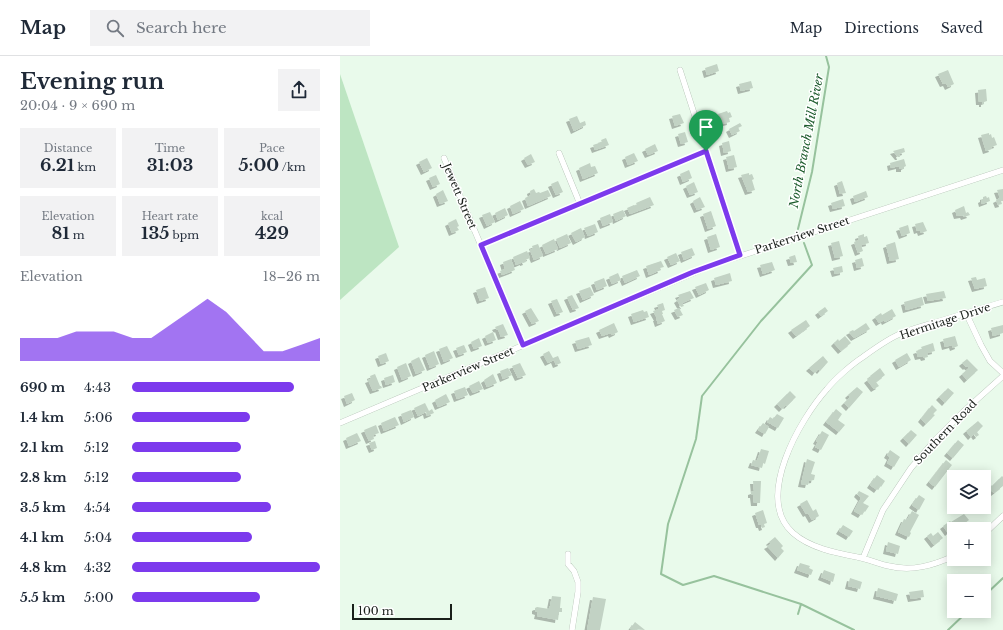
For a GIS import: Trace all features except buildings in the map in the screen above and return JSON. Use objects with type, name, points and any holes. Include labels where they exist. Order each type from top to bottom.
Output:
[{"type":"street","points":[[680,70],[740,255]]},
{"type":"street","points":[[481,245],[706,151]]},
{"type":"street","points":[[559,153],[580,204]]},
{"type":"street","name":"Jewett Street","points":[[444,158],[523,345]]},
{"type":"street","name":"Parkerview Street","points":[[340,424],[693,272],[740,255],[1003,170]]},
{"type":"street","name":"Hermitage Drive","points":[[947,559],[934,565],[909,569],[891,567],[863,558],[824,549],[805,542],[792,533],[783,519],[779,505],[778,490],[785,457],[799,428],[815,404],[827,389],[862,358],[901,333],[1003,302]]},
{"type":"street","points":[[966,313],[990,361],[1003,375]]},
{"type":"street","name":"Southern Road","points":[[863,558],[884,510],[911,468],[936,439],[1003,375]]},
{"type":"street","points":[[991,527],[1003,516]]},
{"type":"street","points":[[568,554],[568,564],[574,571],[578,582],[578,592],[572,630]]},
{"type":"green space","points":[[340,74],[399,247],[340,300]]},
{"type":"waterway","name":"North Branch Mill River","points":[[798,229],[812,172],[829,67],[826,56]]},
{"type":"waterway","name":"North Branch Mill River","points":[[804,243],[812,265],[761,321],[702,396],[696,439],[668,524],[661,574],[683,585],[714,576],[801,604],[854,630]]},
{"type":"waterway","name":"North Branch Mill River","points":[[991,589],[1003,578]]},
{"type":"waterway","points":[[798,614],[801,604]]},
{"type":"waterway","name":"North Branch Mill River","points":[[948,630],[961,618]]},
{"type":"route","points":[[706,151],[740,255],[693,272],[523,345],[481,245],[706,151]]}]
